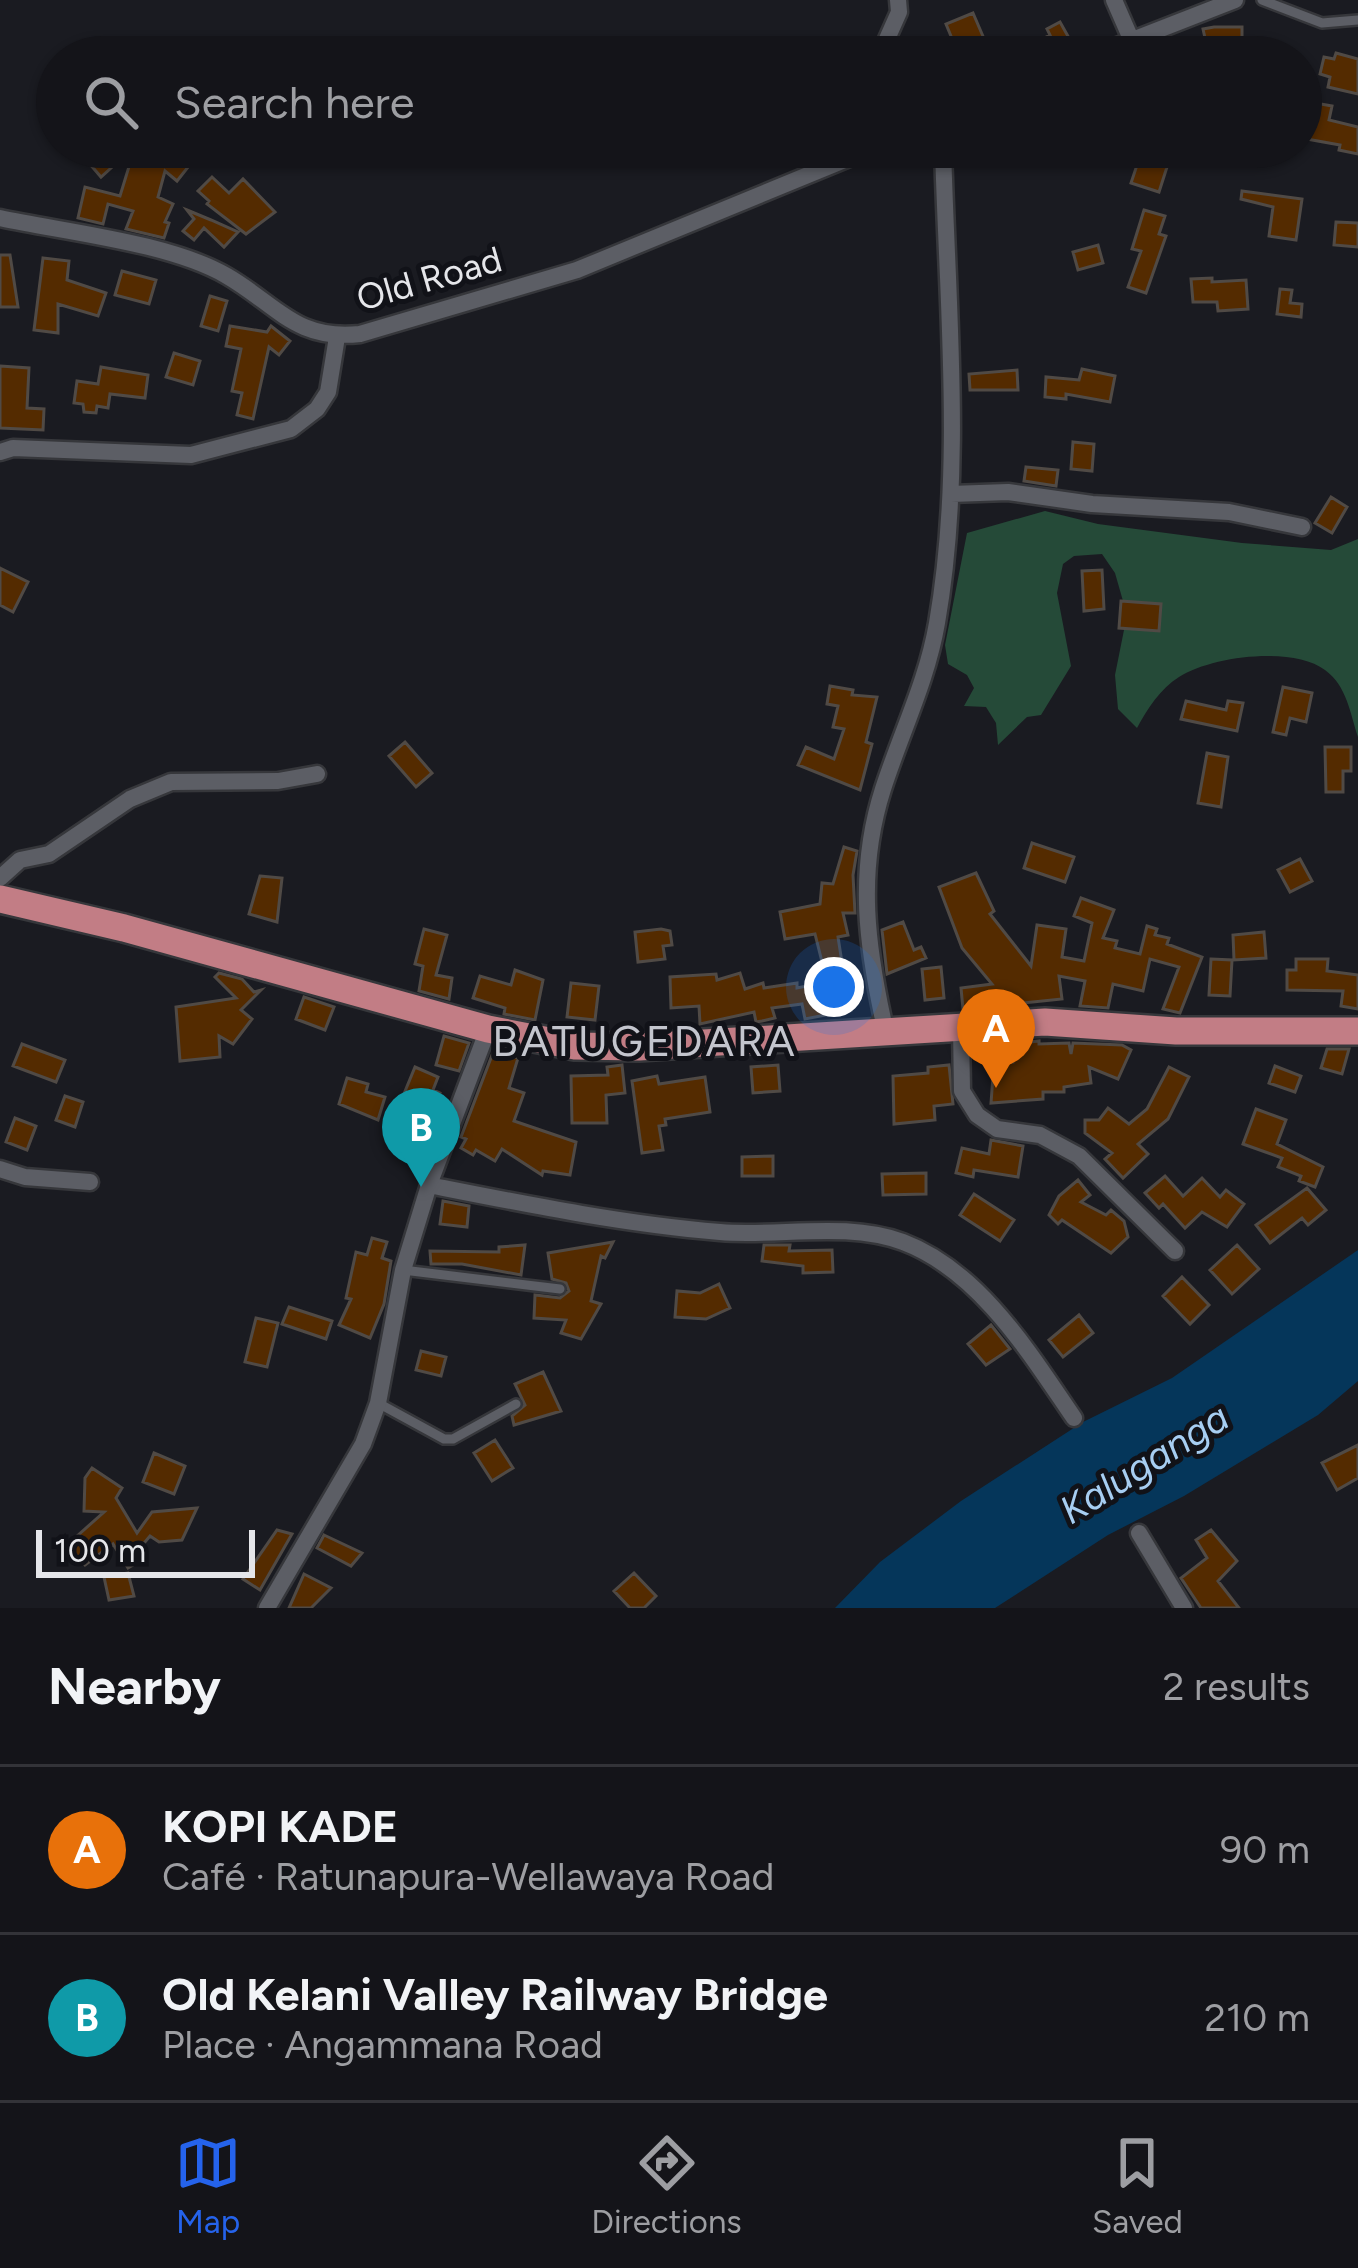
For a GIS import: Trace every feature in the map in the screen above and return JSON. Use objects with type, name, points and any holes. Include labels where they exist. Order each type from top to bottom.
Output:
[{"type":"highway","points":[[0,898],[488,1029],[574,1046],[639,1047],[1045,1022],[1176,1031],[1358,1031]]},
{"type":"street","points":[[888,36],[899,12],[898,0]]},
{"type":"street","points":[[1114,0],[1130,36]]},
{"type":"street","points":[[1139,36],[1235,0]]},
{"type":"street","name":"Old Road","points":[[0,218],[224,273],[309,332],[337,337],[577,269],[823,168]]},
{"type":"street","points":[[886,1033],[867,948],[866,874],[881,793],[922,684],[937,624],[952,494],[944,168]]},
{"type":"street","points":[[0,452],[13,448],[191,455],[291,429],[317,410],[328,392],[337,337]]},
{"type":"street","points":[[952,494],[1008,492],[1092,504],[1228,512],[1301,527]]},
{"type":"street","points":[[0,878],[20,860],[49,854],[130,800],[171,782],[278,781],[317,774]]},
{"type":"street","points":[[961,1027],[962,1090],[977,1115],[997,1129],[1040,1135],[1079,1156],[1174,1252]]},
{"type":"street","points":[[269,1607],[363,1444],[378,1403],[403,1270],[429,1185],[488,1029]]},
{"type":"street","points":[[0,1168],[25,1177],[90,1182]]},
{"type":"street","points":[[429,1185],[661,1227],[727,1233],[851,1232],[903,1242],[977,1291],[1074,1418]]},
{"type":"street","points":[[1139,1534],[1184,1608]]},
{"type":"lane","points":[[1262,0],[1322,23],[1358,20]]},
{"type":"lane","points":[[403,1270],[560,1289]]},
{"type":"lane","points":[[378,1403],[444,1439],[453,1439],[516,1404]]},
{"type":"green space","points":[[1045,511],[1098,524],[1242,543],[1331,550],[1358,539],[1358,737],[1347,700],[1332,676],[1311,663],[1273,656],[1231,659],[1179,677],[1155,700],[1137,728],[1118,709],[1115,675],[1127,615],[1115,573],[1102,554],[1074,556],[1063,564],[1057,593],[1071,666],[1041,715],[1027,717],[998,745],[996,723],[986,707],[964,706],[974,688],[967,675],[948,664],[945,645],[967,533]]},
{"type":"water","name":"Kaluganga","points":[[1358,1250],[1358,1381],[1318,1415],[1184,1496],[1108,1535],[995,1608],[835,1608],[880,1562],[961,1501],[1083,1422],[1172,1378]]},
{"type":"building","points":[[973,13],[983,36],[951,36],[946,24]]},
{"type":"building","points":[[1060,22],[1068,36],[1048,36],[1047,29]]},
{"type":"building","points":[[1242,27],[1242,36],[1205,36],[1203,29]]},
{"type":"building","points":[[1336,53],[1358,59],[1358,94],[1328,87],[1330,77],[1322,75],[1322,66],[1324,57],[1334,59]]},
{"type":"building","points":[[1322,104],[1332,106],[1329,120],[1358,127],[1358,154],[1339,150],[1340,145],[1322,142]]},
{"type":"building","points":[[129,168],[187,168],[177,181],[165,171],[158,197],[173,204],[164,238],[126,229],[133,211],[108,204],[103,224],[78,218],[85,187],[120,196]]},
{"type":"building","points":[[1136,168],[1167,168],[1159,192],[1131,183]]},
{"type":"building","points":[[212,177],[229,193],[243,179],[275,212],[246,234],[207,204],[198,191]]},
{"type":"building","points":[[1242,191],[1302,199],[1296,240],[1269,236],[1273,207],[1241,199]]},
{"type":"building","points":[[187,210],[238,232],[224,247],[204,228],[194,240],[183,231],[194,219]]},
{"type":"building","points":[[1144,210],[1165,216],[1159,234],[1166,236],[1146,293],[1128,287],[1141,251],[1132,249]]},
{"type":"building","points":[[1336,222],[1358,223],[1358,247],[1334,245]]},
{"type":"building","points":[[1098,245],[1103,263],[1078,270],[1073,252]]},
{"type":"building","points":[[0,255],[10,255],[18,307],[0,307]]},
{"type":"building","points":[[43,258],[69,261],[67,280],[106,293],[98,316],[58,304],[58,333],[34,330]]},
{"type":"building","points":[[122,271],[156,280],[149,304],[115,295]]},
{"type":"building","points":[[1212,278],[1212,282],[1246,280],[1248,309],[1218,311],[1217,302],[1193,302],[1191,279]]},
{"type":"building","points":[[1280,289],[1292,290],[1290,303],[1302,304],[1301,317],[1277,314]]},
{"type":"building","points":[[210,296],[227,301],[218,331],[201,326]]},
{"type":"building","points":[[230,326],[267,332],[271,326],[290,341],[279,355],[269,347],[253,419],[237,415],[242,393],[232,391],[241,349],[226,346]]},
{"type":"building","points":[[174,353],[200,361],[193,385],[166,377]]},
{"type":"building","points":[[0,366],[29,368],[27,408],[44,409],[43,430],[0,428]]},
{"type":"building","points":[[101,367],[148,375],[145,398],[110,394],[108,408],[97,406],[96,413],[84,412],[83,404],[74,403],[77,381],[98,384]]},
{"type":"building","points":[[1082,369],[1115,376],[1110,402],[1066,394],[1066,399],[1045,397],[1046,377],[1079,380]]},
{"type":"building","points":[[1017,370],[1018,390],[970,390],[969,374]]},
{"type":"building","points":[[1073,442],[1094,444],[1092,471],[1071,469]]},
{"type":"building","points":[[1026,467],[1058,470],[1056,486],[1024,481]]},
{"type":"building","points":[[1331,497],[1347,507],[1332,533],[1315,523]]},
{"type":"building","points":[[0,568],[28,582],[13,612],[0,605]]},
{"type":"building","points":[[1102,570],[1104,609],[1084,611],[1082,571]]},
{"type":"building","points":[[1121,601],[1161,604],[1159,631],[1119,628]]},
{"type":"building","points":[[830,686],[853,690],[852,695],[877,697],[860,790],[798,765],[806,747],[834,759],[844,729],[833,727],[838,706],[827,704]]},
{"type":"building","points":[[1283,687],[1312,693],[1306,722],[1290,718],[1286,735],[1273,732]]},
{"type":"building","points":[[1186,701],[1226,710],[1228,701],[1243,703],[1237,731],[1181,719]]},
{"type":"building","points":[[405,742],[432,773],[416,787],[389,756]]},
{"type":"building","points":[[1325,747],[1351,747],[1351,771],[1343,771],[1343,792],[1326,792]]},
{"type":"building","points":[[1207,753],[1228,757],[1221,807],[1198,803]]},
{"type":"building","points":[[1032,843],[1074,857],[1065,882],[1024,868]]},
{"type":"building","points":[[844,847],[857,851],[855,913],[843,913],[848,935],[838,937],[843,969],[850,968],[857,1000],[849,1002],[851,1010],[805,1019],[802,1004],[772,1008],[775,1018],[762,1021],[756,1022],[754,1012],[700,1024],[699,1006],[671,1008],[670,977],[716,974],[717,980],[740,973],[745,989],[763,983],[764,988],[797,983],[797,988],[827,982],[815,934],[785,939],[780,912],[820,904],[822,883],[833,884]]},
{"type":"building","points":[[1300,859],[1312,881],[1290,892],[1278,870]]},
{"type":"building","points":[[976,873],[994,911],[990,914],[1031,966],[1037,925],[1066,929],[1062,957],[1084,961],[1092,923],[1074,916],[1081,898],[1114,910],[1103,938],[1117,941],[1115,948],[1140,954],[1147,926],[1157,929],[1155,935],[1169,938],[1167,944],[1202,957],[1180,1013],[1163,1009],[1179,967],[1150,959],[1143,991],[1113,984],[1108,1008],[1080,1006],[1085,981],[1059,976],[1062,999],[963,1009],[961,988],[992,984],[962,948],[939,887]]},
{"type":"building","points":[[260,876],[282,878],[277,922],[249,914]]},
{"type":"building","points":[[903,922],[914,950],[921,947],[926,958],[887,974],[882,930]]},
{"type":"building","points":[[424,929],[447,935],[436,975],[452,978],[449,999],[419,991],[423,966],[415,964]]},
{"type":"building","points":[[670,931],[672,945],[663,946],[665,959],[638,962],[635,932]]},
{"type":"building","points":[[1264,932],[1266,958],[1234,960],[1233,935]]},
{"type":"building","points":[[1211,959],[1232,960],[1230,996],[1209,995]]},
{"type":"building","points":[[1296,959],[1328,959],[1327,971],[1358,975],[1358,1009],[1341,1006],[1343,991],[1287,990],[1287,970],[1296,970]]},
{"type":"building","points":[[941,967],[944,998],[925,1000],[922,969]]},
{"type":"building","points":[[515,970],[543,980],[535,1020],[504,1014],[505,1008],[473,998],[480,976],[511,985]]},
{"type":"building","points":[[219,973],[242,979],[254,992],[261,990],[241,1010],[252,1019],[233,1044],[219,1036],[220,1057],[180,1061],[176,1007],[236,998],[215,977]]},
{"type":"building","points":[[571,983],[599,986],[595,1020],[567,1017]]},
{"type":"building","points":[[304,997],[334,1007],[325,1030],[296,1019]]},
{"type":"building","points":[[444,1036],[469,1043],[459,1071],[436,1065]]},
{"type":"building","points":[[1069,1043],[1071,1054],[1073,1043],[1122,1045],[1131,1050],[1118,1079],[1089,1067],[1091,1083],[1064,1087],[1064,1092],[1043,1092],[1043,1099],[991,1103],[994,1063],[1013,1062],[1012,1044]]},
{"type":"building","points":[[22,1044],[65,1060],[56,1082],[13,1066]]},
{"type":"building","points":[[1327,1049],[1349,1049],[1342,1074],[1321,1068]]},
{"type":"building","points":[[494,1050],[518,1058],[509,1088],[524,1093],[514,1121],[576,1142],[570,1175],[543,1171],[542,1175],[502,1149],[495,1161],[461,1148]]},
{"type":"building","points":[[622,1065],[625,1093],[606,1095],[607,1123],[572,1123],[571,1076],[608,1075],[607,1067]]},
{"type":"building","points":[[778,1065],[780,1091],[753,1093],[751,1067]]},
{"type":"building","points":[[949,1065],[953,1104],[934,1106],[935,1120],[894,1124],[893,1076],[928,1073],[928,1067]]},
{"type":"building","points":[[1275,1066],[1301,1076],[1295,1092],[1269,1083]]},
{"type":"building","points":[[415,1067],[438,1077],[433,1090],[440,1093],[435,1107],[421,1101],[416,1113],[399,1106]]},
{"type":"building","points":[[1169,1067],[1189,1077],[1168,1119],[1138,1144],[1148,1154],[1123,1178],[1105,1159],[1112,1153],[1085,1133],[1085,1120],[1099,1120],[1108,1108],[1129,1124],[1147,1109]]},
{"type":"building","points":[[657,1076],[659,1084],[705,1077],[710,1112],[665,1119],[666,1125],[659,1126],[663,1150],[642,1153],[632,1081]]},
{"type":"building","points":[[347,1078],[368,1084],[366,1092],[385,1097],[378,1120],[339,1104]]},
{"type":"building","points":[[65,1096],[83,1102],[75,1127],[56,1120]]},
{"type":"building","points":[[1256,1109],[1286,1120],[1277,1144],[1323,1167],[1315,1187],[1278,1167],[1282,1158],[1243,1144]]},
{"type":"building","points":[[15,1118],[36,1126],[27,1150],[6,1142]]},
{"type":"building","points":[[991,1140],[1023,1146],[1018,1177],[974,1170],[973,1177],[956,1173],[962,1148],[989,1154]]},
{"type":"building","points":[[773,1156],[773,1176],[742,1176],[742,1157]]},
{"type":"building","points":[[926,1173],[926,1194],[883,1195],[882,1174]]},
{"type":"building","points":[[1165,1176],[1183,1196],[1202,1178],[1220,1197],[1226,1190],[1244,1204],[1227,1227],[1202,1212],[1185,1228],[1145,1193]]},
{"type":"building","points":[[1078,1180],[1090,1195],[1081,1202],[1106,1215],[1111,1210],[1124,1221],[1128,1237],[1111,1253],[1049,1215],[1059,1196]]},
{"type":"building","points":[[1307,1188],[1326,1210],[1308,1225],[1302,1218],[1270,1243],[1256,1225]]},
{"type":"building","points":[[974,1194],[1014,1220],[1000,1241],[960,1215]]},
{"type":"building","points":[[443,1201],[469,1206],[467,1227],[440,1224]]},
{"type":"building","points":[[372,1238],[387,1242],[382,1258],[391,1261],[384,1304],[370,1338],[339,1325],[351,1299],[346,1298],[356,1252],[367,1255]]},
{"type":"building","points":[[613,1242],[605,1258],[601,1256],[591,1301],[601,1304],[581,1339],[561,1333],[566,1320],[534,1318],[535,1295],[560,1298],[569,1291],[566,1283],[552,1279],[548,1253]]},
{"type":"building","points":[[525,1245],[521,1275],[462,1264],[431,1264],[430,1251],[499,1252],[499,1247]]},
{"type":"building","points":[[764,1245],[790,1245],[789,1251],[832,1250],[833,1272],[803,1273],[803,1266],[762,1261]]},
{"type":"building","points":[[1237,1245],[1259,1269],[1232,1294],[1210,1270]]},
{"type":"building","points":[[1182,1277],[1209,1305],[1190,1324],[1163,1296]]},
{"type":"building","points":[[719,1284],[730,1308],[706,1319],[675,1317],[677,1291],[700,1293]]},
{"type":"building","points":[[289,1307],[332,1321],[326,1339],[282,1324]]},
{"type":"building","points":[[1079,1315],[1093,1333],[1063,1357],[1049,1340]]},
{"type":"building","points":[[256,1318],[278,1323],[267,1367],[245,1362]]},
{"type":"building","points":[[991,1325],[1010,1349],[986,1365],[968,1344]]},
{"type":"building","points":[[421,1351],[446,1357],[441,1376],[416,1370]]},
{"type":"building","points":[[543,1372],[561,1411],[514,1425],[512,1416],[525,1405],[515,1384]]},
{"type":"building","points":[[495,1440],[513,1468],[492,1481],[474,1453]]},
{"type":"building","points":[[1358,1445],[1358,1478],[1337,1490],[1322,1463]]},
{"type":"building","points":[[154,1453],[185,1466],[174,1494],[143,1482]]},
{"type":"building","points":[[92,1468],[122,1488],[116,1498],[137,1533],[152,1512],[197,1508],[182,1540],[159,1542],[150,1536],[139,1549],[138,1562],[128,1568],[113,1544],[85,1565],[67,1545],[104,1512],[84,1511],[85,1478]]},
{"type":"building","points":[[277,1530],[292,1534],[260,1590],[243,1579]]},
{"type":"building","points":[[1211,1530],[1237,1561],[1218,1581],[1239,1608],[1201,1608],[1181,1578],[1207,1558],[1196,1540]]},
{"type":"building","points":[[324,1535],[362,1553],[351,1566],[317,1548]]},
{"type":"building","points":[[128,1573],[134,1596],[109,1600],[104,1577]]},
{"type":"building","points":[[634,1573],[656,1596],[644,1608],[630,1608],[614,1591]]},
{"type":"building","points":[[304,1574],[331,1588],[311,1608],[289,1608]]},
{"type":"place","name":"KOPI KADE","points":[[996,1088]]},
{"type":"place","name":"Old Kelani Valley Railway Bridge","points":[[421,1187]]},
{"type":"district","name":"BATUGEDARA","points":[[645,1041]]}]
